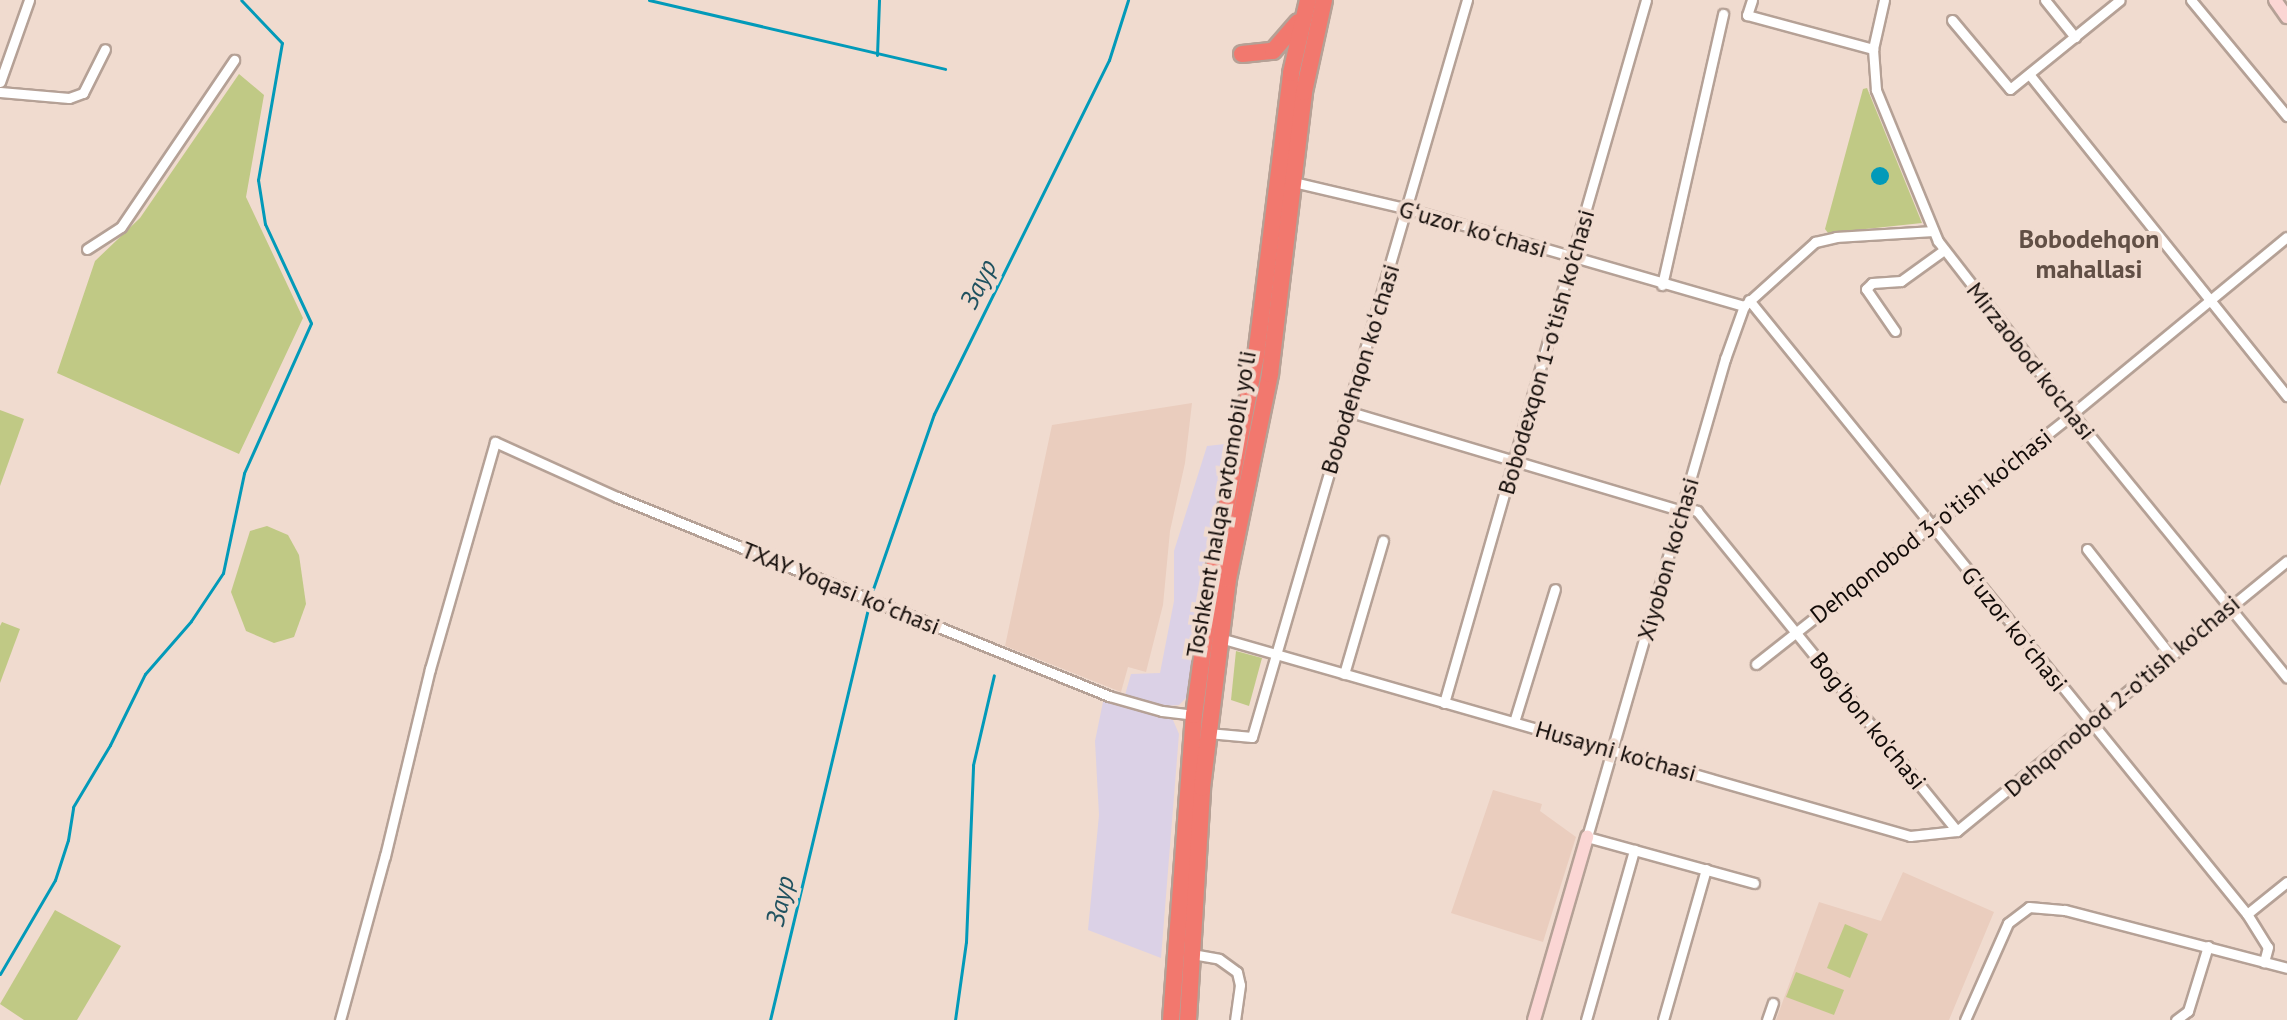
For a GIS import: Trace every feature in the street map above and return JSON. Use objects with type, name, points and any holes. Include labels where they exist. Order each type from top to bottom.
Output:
[{"type":"highway","name":"Toshkent halqa avtomobil yo'li","points":[[1188,1020],[1184,953],[1194,715],[1238,485],[1270,374],[1304,92],[1324,0]]},
{"type":"highway","name":"Toshkent halqa avtomobil yo'li","points":[[1171,1020],[1184,953],[1238,485],[1291,73],[1307,3]]},
{"type":"highway","points":[[1242,54],[1260,55],[1279,47],[1307,3]]},
{"type":"street","points":[[0,82],[29,0]]},
{"type":"street","name":"Bobodehqon koʻchasi","points":[[1208,733],[1252,737],[1467,0]]},
{"type":"street","name":"Bobodexqon 1-o'tish ko'chasi","points":[[1444,703],[1646,0]]},
{"type":"street","points":[[1752,0],[1747,15],[1873,49]]},
{"type":"street","name":"Mirzaobod ko'chasi","points":[[1884,0],[1873,49],[1873,76],[1882,110],[1944,250],[2072,414],[2287,678]]},
{"type":"street","points":[[2045,0],[2075,37]]},
{"type":"street","points":[[1952,20],[2007,89],[2120,0]]},
{"type":"street","points":[[2191,0],[2287,116]]},
{"type":"street","points":[[2275,0],[2287,17]]},
{"type":"street","points":[[1662,285],[1723,14]]},
{"type":"street","points":[[0,92],[69,98],[83,93],[105,49]]},
{"type":"street","points":[[87,249],[121,227],[234,60]]},
{"type":"street","points":[[2029,74],[2287,396]]},
{"type":"street","name":"Gʻuzor koʻchasi","points":[[1293,182],[1408,209],[1662,285],[1747,303],[2247,914],[2268,947],[2264,962]]},
{"type":"street","points":[[1747,303],[1815,242],[1836,237],[1933,231]]},
{"type":"street","name":"Dehqonobod 3-o'tish ko'chasi","points":[[1756,664],[2072,414],[2287,237]]},
{"type":"street","points":[[1895,331],[1866,289],[1872,283],[1901,281],[1944,250]]},
{"type":"street","name":"Xiyobon ko'chasi","points":[[1534,1020],[1682,509],[1747,303]]},
{"type":"street","name":"Bog'bon ko'chasi","points":[[1347,411],[1697,511],[1957,831]]},
{"type":"street","name":"TXAY Yoqasi koʻchasi","points":[[340,1020],[385,856],[430,669],[495,442],[647,509],[1109,696],[1162,711],[1194,715]]},
{"type":"street","points":[[1344,674],[1383,541]]},
{"type":"street","points":[[2087,549],[2171,656]]},
{"type":"street","name":"Dehqonobod 2-o'tish ko'chasi","points":[[1957,831],[2287,561]]},
{"type":"street","points":[[1514,722],[1555,589]]},
{"type":"street","name":"Husayni ko'chasi","points":[[1220,638],[1910,836],[1957,831]]},
{"type":"street","points":[[1587,837],[1754,883]]},
{"type":"street","points":[[1586,1020],[1634,850]]},
{"type":"street","points":[[1663,1020],[1706,869]]},
{"type":"street","points":[[2247,914],[2287,882]]},
{"type":"street","points":[[1965,1020],[2008,923],[2020,911],[2035,907],[2065,910],[2287,968]]},
{"type":"street","points":[[2176,1020],[2188,1011],[2208,946]]},
{"type":"street","points":[[1184,953],[1219,959],[1237,972],[1240,985],[1235,1020]]},
{"type":"street","points":[[1767,1020],[1773,1003]]},
{"type":"shaded area","points":[[1192,403],[1185,463],[1170,531],[1163,605],[1146,672],[1128,667],[1121,692],[1005,646],[1052,425]]},
{"type":"shaded area","points":[[1234,443],[1197,622],[1188,696],[1179,705],[1167,706],[1125,695],[1131,674],[1160,673],[1174,601],[1174,551],[1207,446]]},
{"type":"shaded area","points":[[1104,697],[1173,720],[1179,734],[1161,958],[1088,930],[1099,815],[1095,741]]},
{"type":"shaded area","points":[[1493,790],[1542,804],[1540,811],[1576,837],[1543,942],[1451,913]]},
{"type":"shaded area","points":[[1903,872],[1994,912],[1949,1020],[1776,1020],[1819,902],[1881,921]]},
{"type":"green space","points":[[239,74],[264,95],[246,197],[303,318],[239,454],[57,373],[95,261],[140,218]]},
{"type":"green space","points":[[1867,88],[1922,223],[1828,233],[1825,229],[1863,89]]},
{"type":"green space","points":[[0,410],[24,419],[0,486]]},
{"type":"green space","points":[[267,526],[288,535],[299,555],[306,604],[294,637],[274,643],[246,631],[231,592],[250,531]]},
{"type":"green space","points":[[2,622],[20,629],[0,683],[0,626]]},
{"type":"green space","points":[[1236,651],[1262,658],[1249,706],[1231,700]]},
{"type":"green space","points":[[55,910],[121,946],[77,1020],[24,1020],[0,1004]]},
{"type":"green space","points":[[1845,924],[1868,934],[1850,978],[1827,968]]},
{"type":"green space","points":[[1796,972],[1844,990],[1834,1015],[1786,997]]},
{"type":"water","points":[[1876,167],[1884,167],[1889,176],[1887,183],[1876,185],[1871,180],[1871,172]]},
{"type":"waterway","points":[[0,974],[55,880],[68,840],[73,807],[110,745],[145,674],[191,621],[223,573],[244,473],[311,323],[265,224],[258,180],[282,43],[241,0]]},
{"type":"waterway","points":[[649,0],[945,69]]},
{"type":"waterway","points":[[877,55],[879,0]]},
{"type":"waterway","name":"Заур","points":[[873,589],[934,414],[1109,60],[1128,0]]},
{"type":"waterway","name":"Заур","points":[[770,1020],[869,604]]},
{"type":"waterway","points":[[955,1020],[966,942],[973,765],[994,675]]},
{"type":"district","name":"Bobodehqon mahallasi","points":[[2089,254]]}]
